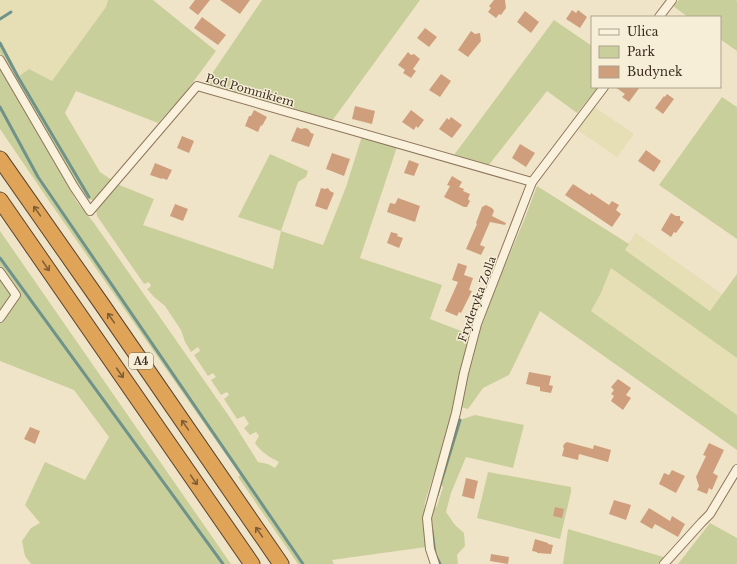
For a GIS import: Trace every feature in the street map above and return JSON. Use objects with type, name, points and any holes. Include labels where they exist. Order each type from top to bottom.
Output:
[{"type":"highway","name":"A4","points":[[0,159],[281,564]]},
{"type":"highway","name":"A4","points":[[0,200],[252,564]]},
{"type":"street","points":[[660,16],[672,0]]},
{"type":"street","name":"Pod Pomnikiem","points":[[0,60],[74,187],[90,211],[197,86],[532,182]]},
{"type":"street","name":"Fryderyka Zolla","points":[[435,564],[430,549],[427,518],[456,413],[464,373],[477,324],[532,182],[603,88]]},
{"type":"street","points":[[0,272],[16,295],[0,318]]},
{"type":"street","points":[[664,564],[710,514],[737,469]]},
{"type":"shaded area","points":[[0,0],[108,0],[106,7],[52,81],[29,69],[18,77],[0,43]]},
{"type":"shaded area","points":[[593,106],[634,134],[617,157],[576,129]]},
{"type":"shaded area","points":[[636,233],[723,295],[710,311],[624,250]]},
{"type":"shaded area","points":[[611,268],[737,358],[737,415],[591,311],[601,293]]},
{"type":"green space","points":[[108,0],[153,0],[216,51],[185,93],[158,123],[76,91],[65,113],[100,172],[113,181],[100,196],[92,200],[86,199],[77,186],[0,53],[0,43],[18,77],[29,69],[52,81],[106,7]]},
{"type":"green space","points":[[262,0],[420,0],[332,121],[205,84]]},
{"type":"green space","points":[[679,0],[736,0],[737,51],[721,40],[721,16],[687,16],[673,6]]},
{"type":"green space","points":[[554,20],[591,45],[591,88],[597,88],[577,113],[547,91],[488,166],[454,155]]},
{"type":"green space","points":[[0,67],[77,202],[94,223],[231,419],[258,462],[268,464],[275,468],[279,462],[257,446],[255,443],[259,436],[256,432],[250,435],[244,428],[249,424],[244,416],[237,419],[224,399],[229,395],[227,392],[221,395],[211,380],[216,377],[213,373],[208,376],[194,355],[200,351],[198,347],[191,352],[185,342],[181,330],[165,306],[147,289],[151,286],[149,282],[144,284],[97,216],[96,210],[117,184],[154,199],[143,225],[273,269],[281,231],[323,245],[346,187],[362,136],[397,147],[360,258],[442,285],[430,319],[469,334],[478,336],[537,186],[629,244],[625,250],[710,311],[737,274],[737,358],[611,268],[601,293],[591,311],[737,415],[737,450],[540,311],[509,375],[483,388],[468,409],[461,407],[451,420],[425,502],[423,521],[426,547],[332,560],[334,564],[298,564],[238,477],[240,475],[0,129]]},
{"type":"green space","points":[[722,97],[737,107],[737,239],[659,185]]},
{"type":"green space","points":[[270,154],[308,171],[306,177],[298,182],[281,231],[238,217]]},
{"type":"green space","points":[[0,231],[231,564],[31,564],[25,556],[22,541],[31,528],[40,523],[25,505],[45,462],[85,480],[109,437],[74,390],[0,361],[0,323],[21,296],[0,266]]},
{"type":"green space","points":[[0,278],[13,296],[0,312]]},
{"type":"green space","points":[[475,415],[524,425],[513,468],[466,457],[451,493],[446,512],[455,525],[464,533],[465,546],[457,555],[458,564],[440,564],[435,554],[430,519],[433,509],[437,506],[443,487],[441,484],[460,420]]},
{"type":"green space","points":[[488,472],[571,487],[560,539],[477,518]]},
{"type":"green space","points":[[710,523],[737,538],[737,564],[678,564]]},
{"type":"green space","points":[[568,529],[667,558],[662,564],[563,564]]},
{"type":"building","points":[[195,0],[210,0],[198,15],[189,8]]},
{"type":"building","points":[[220,0],[250,0],[240,14]]},
{"type":"building","points":[[494,0],[505,0],[506,8],[501,15],[499,14],[496,18],[488,12],[491,8],[489,6]]},
{"type":"building","points":[[572,10],[576,13],[578,10],[587,17],[580,28],[566,19]]},
{"type":"building","points":[[525,11],[539,22],[531,33],[517,22]]},
{"type":"building","points":[[202,17],[226,35],[218,45],[194,28]]},
{"type":"building","points":[[425,28],[437,37],[429,47],[417,38]]},
{"type":"building","points":[[471,31],[475,34],[480,33],[481,41],[468,57],[458,50]]},
{"type":"building","points":[[408,52],[411,55],[414,54],[420,59],[413,69],[416,71],[411,78],[403,73],[405,70],[398,65]]},
{"type":"building","points":[[441,74],[451,81],[440,97],[429,90]]},
{"type":"building","points":[[616,88],[639,88],[629,102],[622,97],[625,94]]},
{"type":"building","points":[[667,94],[674,99],[663,114],[655,108]]},
{"type":"building","points":[[355,106],[375,111],[372,124],[352,119]]},
{"type":"building","points":[[254,110],[267,117],[258,132],[245,126],[249,116],[251,116]]},
{"type":"building","points":[[411,110],[424,120],[418,128],[416,126],[414,130],[402,122]]},
{"type":"building","points":[[451,117],[462,125],[452,138],[439,129],[447,118],[449,120]]},
{"type":"building","points":[[297,127],[301,129],[308,129],[314,134],[309,147],[291,141]]},
{"type":"building","points":[[182,136],[194,141],[189,153],[177,148]]},
{"type":"building","points":[[520,144],[535,153],[526,167],[512,158]]},
{"type":"building","points":[[646,150],[661,161],[654,172],[638,161]]},
{"type":"building","points":[[332,153],[350,159],[344,176],[326,169]]},
{"type":"building","points":[[409,160],[419,164],[414,176],[404,173]]},
{"type":"building","points":[[155,163],[172,170],[167,180],[150,175]]},
{"type":"building","points":[[452,176],[462,182],[459,187],[464,189],[463,191],[470,194],[468,199],[470,201],[467,207],[444,197],[450,186],[447,185]]},
{"type":"building","points":[[573,184],[590,195],[591,193],[609,205],[612,201],[619,205],[616,210],[621,214],[612,227],[565,195]]},
{"type":"building","points":[[321,188],[328,188],[334,193],[327,210],[315,206]]},
{"type":"building","points":[[398,198],[420,206],[415,222],[387,212],[390,203],[395,204]]},
{"type":"building","points":[[175,204],[188,209],[183,221],[170,216]]},
{"type":"building","points":[[486,205],[494,211],[492,216],[506,223],[505,225],[490,222],[480,245],[485,247],[481,255],[466,249],[477,224],[476,223],[482,207]]},
{"type":"building","points":[[671,213],[676,216],[680,216],[680,220],[684,222],[671,237],[661,230]]},
{"type":"building","points":[[391,232],[398,234],[397,236],[403,238],[399,248],[387,243]]},
{"type":"building","points":[[458,263],[467,266],[464,275],[473,278],[469,290],[472,291],[461,313],[459,312],[457,316],[445,311],[458,282],[452,280]]},
{"type":"building","points":[[529,372],[551,376],[549,385],[553,386],[551,393],[540,391],[540,387],[526,384]]},
{"type":"building","points":[[618,379],[631,388],[626,395],[631,398],[623,410],[611,401],[614,396],[611,394],[614,390],[611,387]]},
{"type":"building","points":[[30,427],[40,431],[35,444],[24,439]]},
{"type":"building","points":[[567,442],[593,449],[594,445],[611,450],[608,462],[579,454],[578,460],[562,456],[564,444]]},
{"type":"building","points":[[709,443],[724,450],[713,473],[718,476],[712,490],[709,488],[707,494],[697,490],[699,486],[696,477],[706,456],[703,455]]},
{"type":"building","points":[[672,470],[685,476],[676,493],[659,484],[664,473],[669,475]]},
{"type":"building","points":[[466,478],[478,481],[474,499],[462,496]]},
{"type":"building","points":[[614,500],[631,505],[626,520],[609,514]]},
{"type":"building","points":[[555,507],[564,509],[562,518],[553,516]]},
{"type":"building","points":[[649,508],[670,521],[672,516],[685,524],[678,537],[655,524],[652,529],[640,522]]},
{"type":"building","points":[[535,539],[553,545],[551,554],[532,551]]},
{"type":"building","points":[[491,554],[509,557],[508,564],[490,561]]},
{"type":"waterway","points":[[0,19],[11,12]]},
{"type":"waterway","points":[[0,43],[18,77],[89,197]]},
{"type":"waterway","points":[[0,107],[38,177],[303,564]]},
{"type":"waterway","points":[[0,258],[223,564]]},
{"type":"waterway","points":[[437,495],[460,420]]},
{"type":"waterway","points":[[432,531],[435,554],[440,564]]}]
